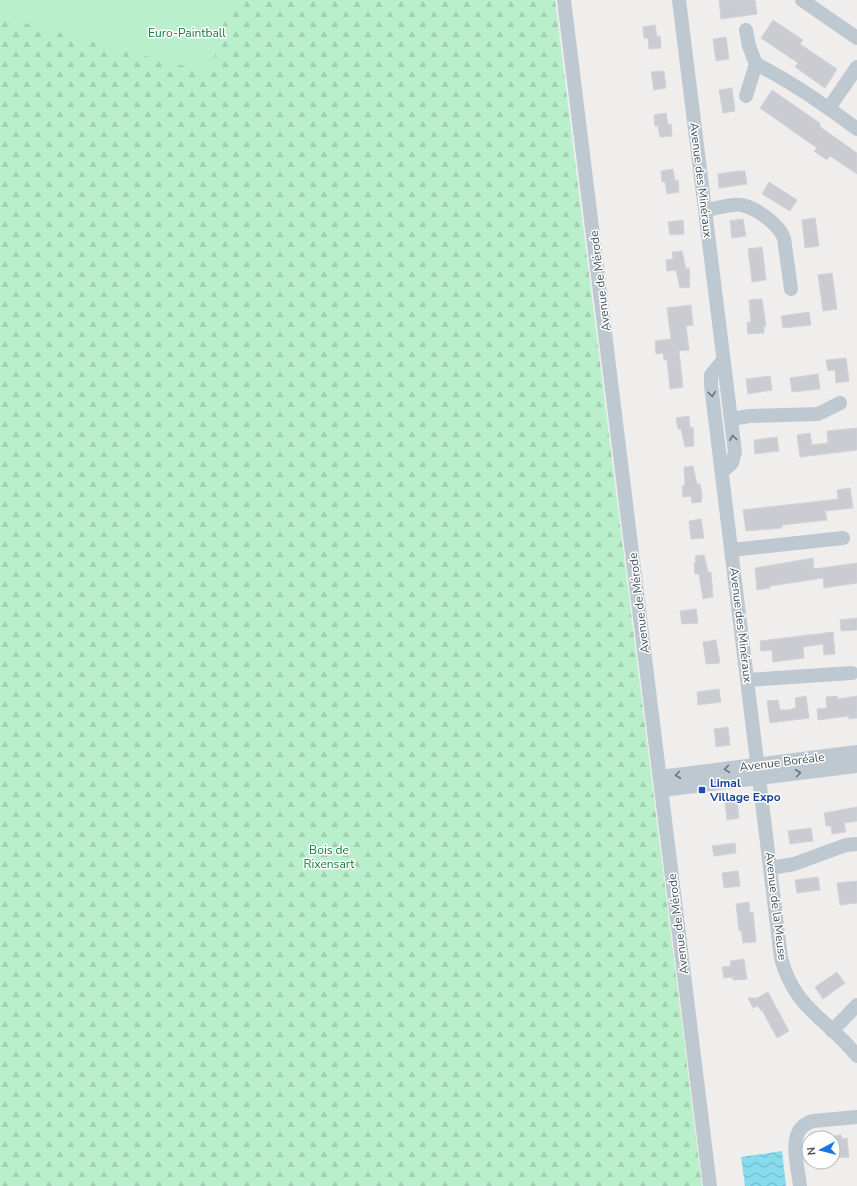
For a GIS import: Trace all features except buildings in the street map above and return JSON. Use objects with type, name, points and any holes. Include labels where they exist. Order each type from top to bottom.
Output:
[{"type":"street","name":"Avenue de Mérode","points":[[566,0],[567,19],[710,1186]]},
{"type":"street","name":"Avenue des Minéraux","points":[[679,0],[735,452],[732,463],[722,472]]},
{"type":"street","points":[[802,0],[857,38]]},
{"type":"street","points":[[746,30],[749,46],[756,64],[746,96]]},
{"type":"street","points":[[756,64],[781,77],[829,108],[857,130]]},
{"type":"street","points":[[829,108],[857,67]]},
{"type":"street","points":[[705,210],[740,205],[746,206],[776,224],[781,230],[784,238],[791,290]]},
{"type":"street","name":"Avenue des Minéraux","points":[[723,360],[711,375],[710,379],[758,771]]},
{"type":"street","points":[[731,419],[750,416],[818,414],[840,403]]},
{"type":"street","points":[[732,550],[843,538]]},
{"type":"street","points":[[748,680],[852,673]]},
{"type":"street","name":"Avenue Boréale","points":[[661,784],[758,771],[857,752]]},
{"type":"street","name":"Avenue Boréale","points":[[758,771],[857,766]]},
{"type":"street","name":"Avenue de la Meuse","points":[[758,771],[771,868],[779,946],[786,974],[799,998],[857,1056]]},
{"type":"street","points":[[771,868],[794,864],[846,846],[857,844]]},
{"type":"street","points":[[832,1031],[857,1005]]},
{"type":"street","points":[[800,1186],[795,1143],[799,1130],[808,1122],[857,1117]]},
{"type":"green space","name":"Bois de Rixensart","points":[[0,0],[555,0],[702,1186],[0,1186]]},
{"type":"green space","name":"Euro-Paintball","points":[[0,0],[230,0],[210,73],[20,22],[0,4]]},
{"type":"water","points":[[782,1151],[786,1186],[745,1186],[741,1157]]},
{"type":"place","name":"Limal Village Expo","points":[[702,790]]}]
